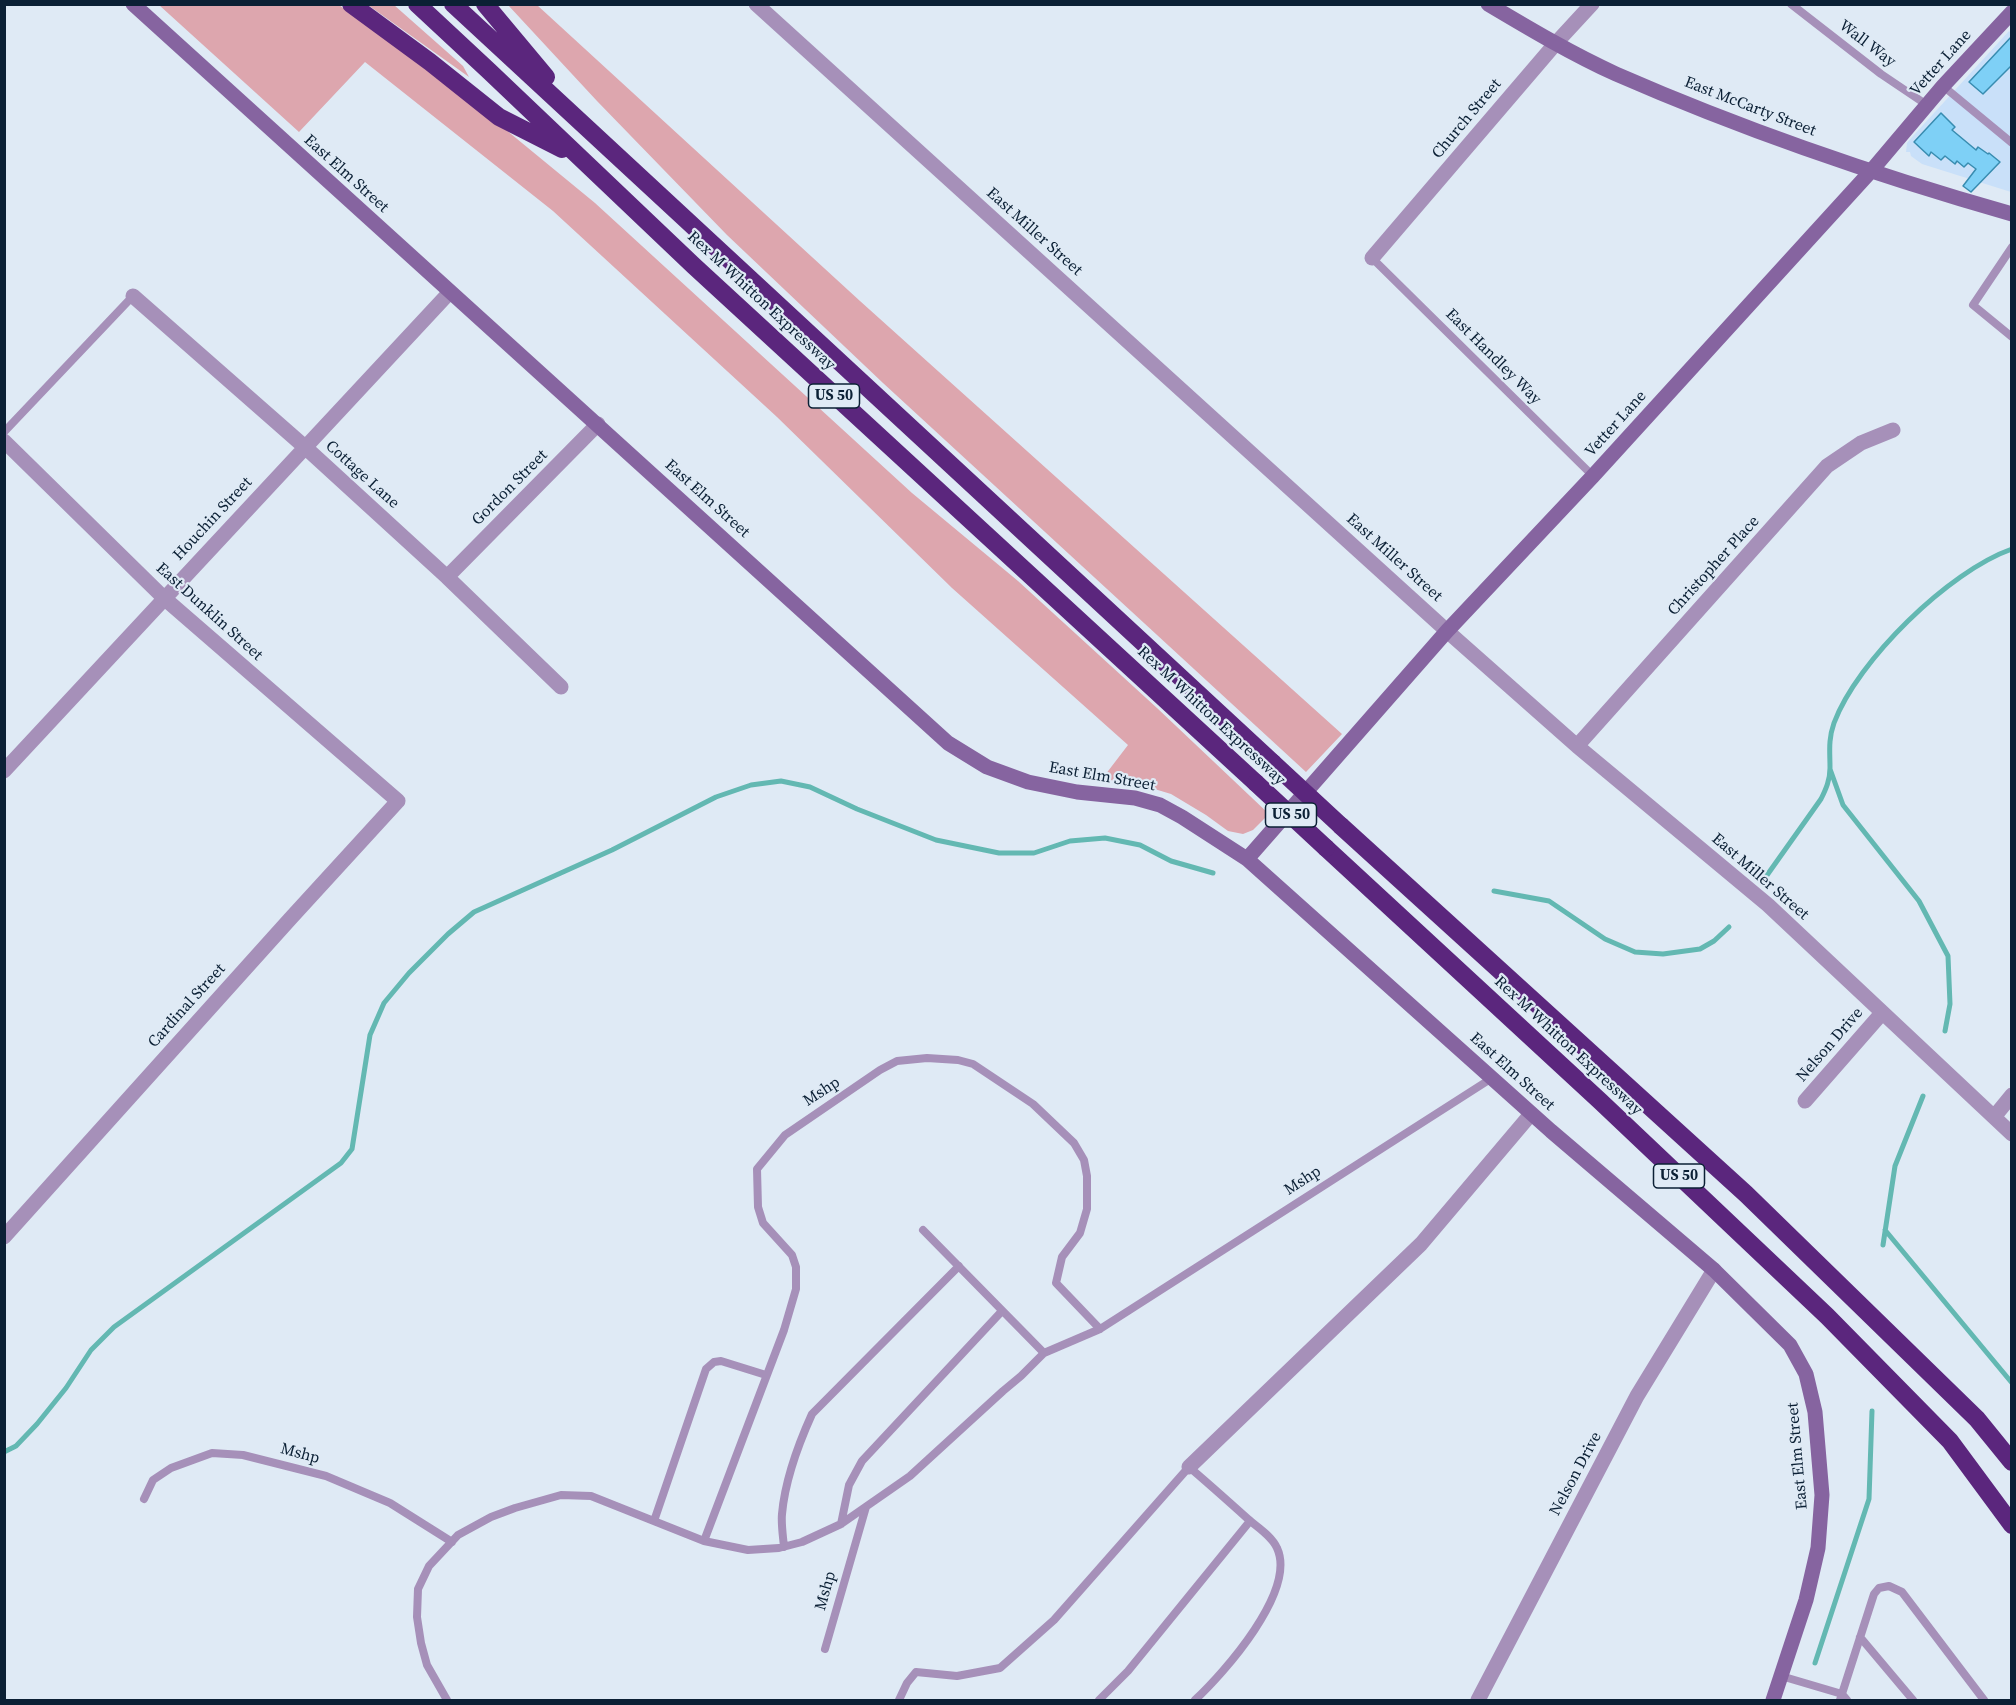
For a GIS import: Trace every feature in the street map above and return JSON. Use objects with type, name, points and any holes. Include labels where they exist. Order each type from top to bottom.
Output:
[{"type":"highway","points":[[351,4],[500,117],[581,159]]},
{"type":"highway","name":"Rex M Whitton Expressway","points":[[417,4],[896,453],[1609,1109],[1827,1316],[1950,1441],[2012,1525]]},
{"type":"highway","name":"Rex M Whitton Expressway","points":[[453,4],[1341,826],[1746,1194],[1977,1419],[2012,1462]]},
{"type":"highway","points":[[485,4],[598,138]]},
{"type":"street","name":"East Elm Street","points":[[133,4],[449,293],[598,424],[948,743],[987,767],[1028,782],[1077,792],[1135,798],[1160,805],[1247,859],[1532,1114],[1714,1270],[1790,1345],[1806,1374],[1815,1412],[1822,1495],[1818,1548],[1806,1600],[1773,1701]]},
{"type":"street","name":"East Miller Street","points":[[756,4],[1447,631],[1577,746],[1768,905],[2012,1134]]},
{"type":"street","name":"East McCarty Street","points":[[1488,4],[1556,44],[1615,74],[1728,119],[1872,170],[2012,214]]},
{"type":"street","name":"Church Street","points":[[1372,258],[1592,4]]},
{"type":"street","name":"Vetter Lane","points":[[1247,859],[1447,631],[1593,476],[1872,170],[1943,86],[2012,12]]},
{"type":"street","name":"Houchin Street","points":[[4,771],[449,293]]},
{"type":"street","name":"Cottage Lane","points":[[133,296],[306,448],[447,577],[561,687]]},
{"type":"street","name":"Gordon Street","points":[[447,577],[598,424]]},
{"type":"street","name":"Christopher Place","points":[[1577,746],[1827,465],[1861,443],[1893,430]]},
{"type":"street","name":"East Dunklin Street","points":[[4,441],[164,598],[398,801]]},
{"type":"street","name":"Cardinal Street","points":[[4,1237],[398,801]]},
{"type":"street","name":"Nelson Drive","points":[[1805,1101],[1882,1013]]},
{"type":"street","points":[[1994,1117],[2012,1095]]},
{"type":"street","points":[[1189,1467],[1421,1244],[1532,1114]]},
{"type":"street","name":"Nelson Drive","points":[[1478,1701],[1637,1396],[1714,1270]]},
{"type":"lane","name":"Wall Way","points":[[1791,4],[1881,74],[1927,105]]},
{"type":"lane","points":[[1943,86],[2011,143]]},
{"type":"lane","points":[[2012,247],[1973,305],[2012,337]]},
{"type":"lane","name":"East Handley Way","points":[[1372,258],[1593,476]]},
{"type":"lane","points":[[4,432],[133,296]]},
{"type":"lane","name":"Mshp","points":[[704,1541],[792,1308],[796,1289],[796,1267],[792,1255],[764,1222],[758,1208],[757,1168],[785,1135],[880,1070],[897,1061],[916,1058],[958,1060],[973,1064],[1033,1104],[1074,1143],[1084,1160],[1087,1176],[1087,1209],[1080,1233],[1062,1257],[1056,1283],[1100,1329]]},
{"type":"lane","name":"Mshp","points":[[447,1701],[428,1665],[421,1643],[417,1617],[418,1589],[429,1566],[458,1535],[491,1517],[561,1495],[591,1496],[704,1541],[748,1550],[784,1547],[802,1542],[841,1524],[910,1476],[1021,1377],[1044,1353],[1100,1329],[1492,1078]]},
{"type":"lane","points":[[923,1230],[1044,1353]]},
{"type":"lane","points":[[784,1547],[782,1515],[786,1492],[800,1442],[812,1414],[958,1266]]},
{"type":"lane","points":[[841,1524],[849,1485],[862,1461],[1002,1311]]},
{"type":"lane","points":[[654,1521],[706,1369],[714,1362],[721,1360],[766,1375]]},
{"type":"lane","name":"Mshp","points":[[144,1499],[153,1480],[171,1468],[212,1454],[243,1455],[326,1476],[390,1503],[452,1542]]},
{"type":"lane","points":[[899,1701],[907,1683],[916,1672],[957,1676],[1000,1668],[1054,1620],[1189,1467],[1265,1533],[1277,1548],[1281,1567],[1278,1583],[1255,1632],[1214,1683],[1195,1701]]},
{"type":"lane","name":"Mshp","points":[[825,1649],[866,1507]]},
{"type":"lane","points":[[1100,1701],[1128,1671],[1250,1521]]},
{"type":"lane","points":[[1781,1676],[1843,1698],[1874,1594],[1879,1587],[1889,1586],[1902,1592],[1984,1701]]},
{"type":"lane","points":[[1860,1637],[1913,1701]]},
{"type":"shaded area","points":[[159,5],[339,5],[466,97],[595,203],[912,493],[1018,581],[1269,814],[1253,830],[1243,834],[1228,831],[1171,794],[1138,784],[1102,779],[1128,745],[952,588],[777,417],[553,211],[365,62],[299,132]]},
{"type":"shaded area","points":[[368,5],[394,5],[463,66],[469,77]]},
{"type":"shaded area","points":[[508,5],[537,5],[860,301],[1342,734],[1306,772],[883,383],[727,235]]},
{"type":"shaded area","points":[[2009,31],[2011,33],[2011,192],[1922,164],[1911,156],[1910,152],[1906,152],[1907,143]]},
{"type":"building","points":[[2012,36],[2012,65],[1983,94],[1969,82]]},
{"type":"building","points":[[1941,113],[1955,127],[1952,130],[1976,150],[1978,147],[2000,162],[1971,192],[1963,186],[1976,169],[1968,163],[1964,167],[1957,161],[1955,164],[1945,156],[1941,160],[1931,152],[1929,156],[1914,142]]},
{"type":"waterway","points":[[1765,878],[1823,795],[1829,777],[1832,729],[1846,699],[1863,673],[1884,646],[1934,597],[1987,560],[2012,549]]},
{"type":"waterway","points":[[1830,769],[1843,805],[1919,901],[1948,956],[1950,1004],[1945,1031]]},
{"type":"waterway","points":[[4,1452],[16,1446],[37,1424],[66,1388],[91,1350],[114,1327],[341,1163],[352,1149],[370,1035],[384,1003],[409,973],[474,912],[612,850],[716,797],[751,785],[781,781],[810,787],[857,809],[936,840],[999,853],[1034,853],[1070,841],[1105,838],[1140,845],[1171,861],[1213,873]]},
{"type":"waterway","points":[[1494,891],[1549,901],[1605,939],[1635,952],[1663,954],[1700,949],[1714,941],[1729,927]]},
{"type":"waterway","points":[[1883,1245],[1895,1166],[1923,1096]]},
{"type":"waterway","points":[[1885,1230],[2012,1383]]},
{"type":"waterway","points":[[1815,1663],[1869,1499],[1872,1411]]}]
